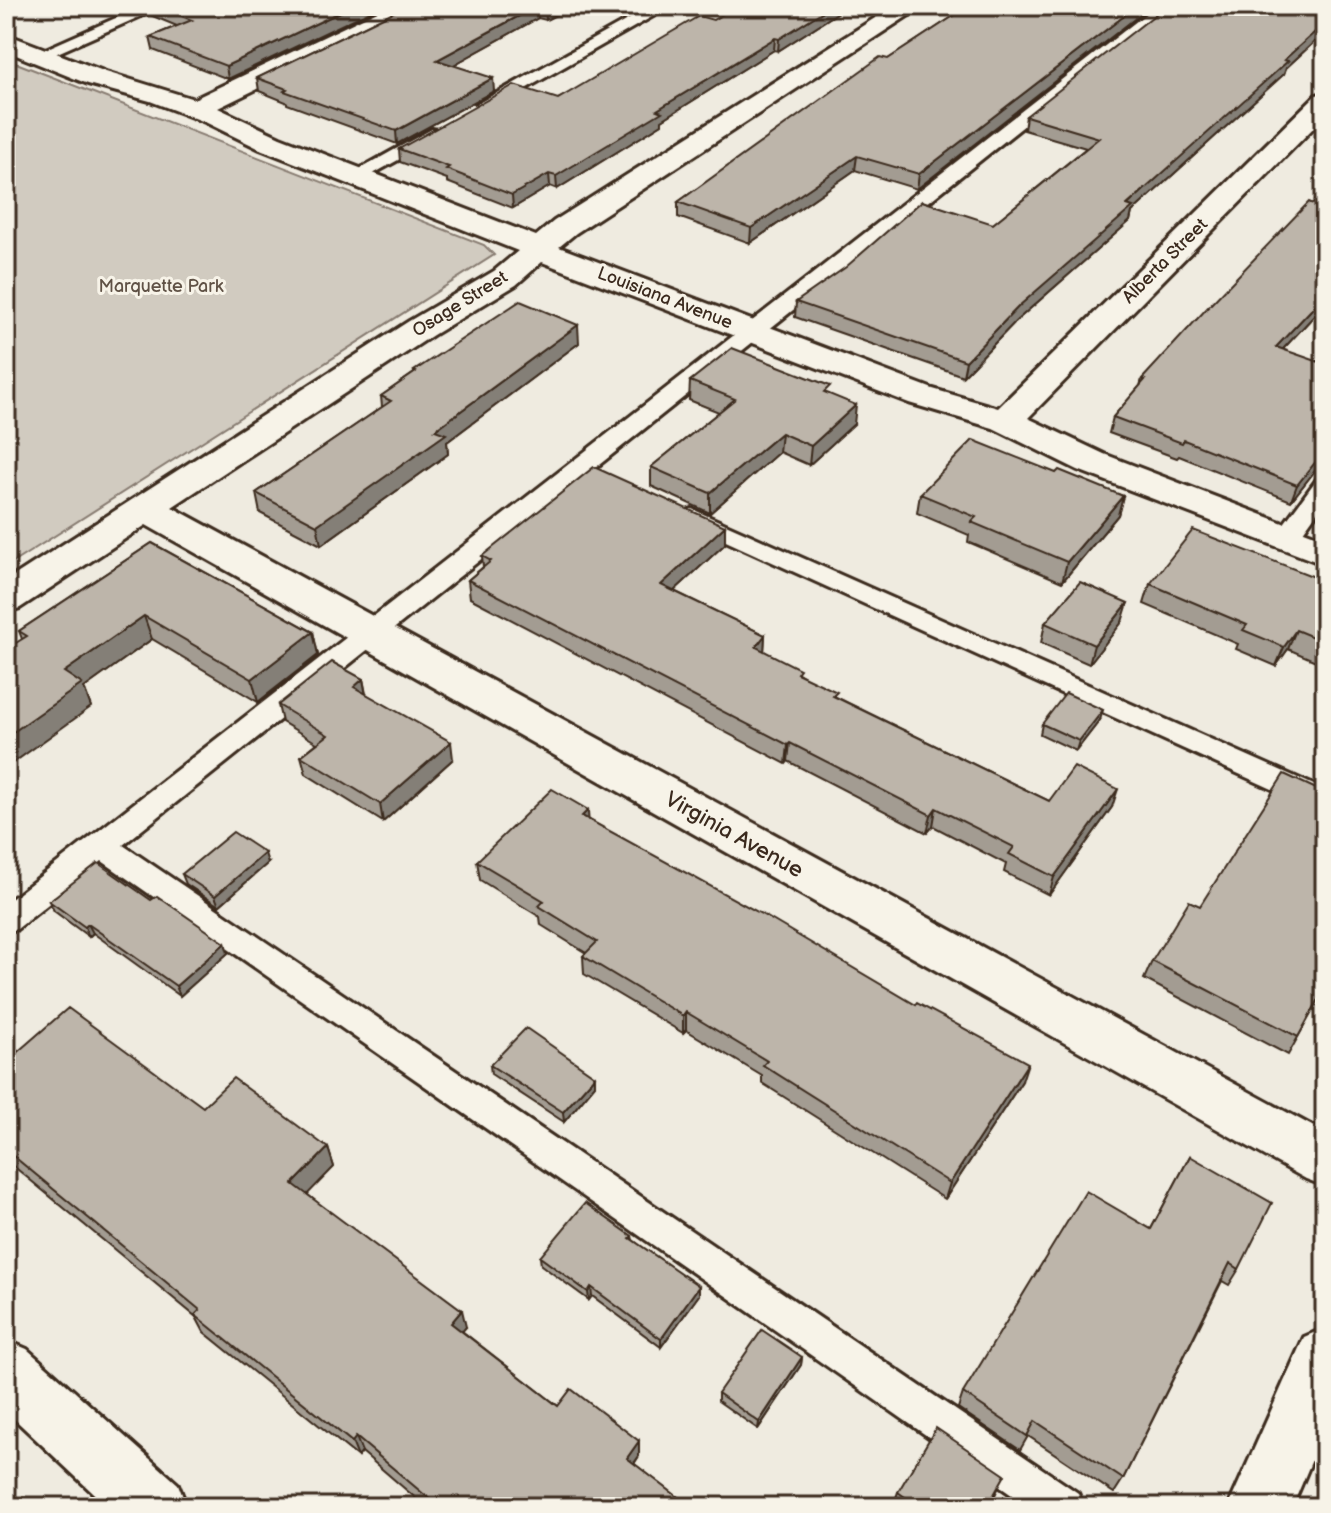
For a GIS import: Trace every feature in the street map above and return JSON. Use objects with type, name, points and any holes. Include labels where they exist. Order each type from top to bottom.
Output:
[{"type":"street","points":[[195,109],[407,6]]},
{"type":"street","name":"Osage Street","points":[[6,599],[421,328],[505,278],[565,227],[911,6]]},
{"type":"street","name":"Louisiana Avenue","points":[[6,42],[97,78],[195,109],[270,143],[502,232],[539,250],[921,396],[1005,421],[1091,462],[1325,553]]},
{"type":"street","name":"Alberta Street","points":[[1005,421],[1325,101]]},
{"type":"street","name":"Virginia Avenue","points":[[145,508],[1325,1161]]},
{"type":"street","points":[[1260,1507],[1325,1358]]},
{"type":"street","points":[[6,1370],[155,1507]]},
{"type":"lane","points":[[40,55],[156,6]]},
{"type":"lane","points":[[475,111],[663,6]]},
{"type":"lane","points":[[6,920],[1166,6]]},
{"type":"lane","points":[[356,176],[448,126]]},
{"type":"lane","points":[[582,467],[611,480]]},
{"type":"lane","points":[[1286,538],[1325,484]]},
{"type":"lane","points":[[670,506],[1325,802]]},
{"type":"lane","points":[[101,845],[1064,1507]]},
{"type":"green space","name":"Marquette Park","points":[[6,59],[484,245],[494,255],[6,567]]},
{"type":"building","points":[[155,6],[353,6],[226,66],[150,37],[192,20]]},
{"type":"building","points":[[406,6],[537,6],[437,60],[493,78],[396,131],[284,91],[287,89],[257,78]]},
{"type":"building","points":[[737,6],[831,6],[657,110],[662,112],[556,176],[549,174],[512,195],[399,149],[514,85],[558,99],[699,16],[713,20]]},
{"type":"building","points":[[969,6],[1137,6],[919,174],[857,156],[751,228],[678,202],[880,57],[888,59]]},
{"type":"building","points":[[1166,6],[1313,6],[1325,9],[1325,23],[1284,60],[1288,61],[1127,205],[1133,207],[1019,306],[966,361],[796,302],[846,267],[922,201],[993,224],[1099,138],[1026,116]]},
{"type":"building","points":[[1325,189],[1325,295],[1276,347],[1325,364],[1325,450],[1297,485],[1184,440],[1182,443],[1113,417],[1145,380],[1142,379],[1209,306]]},
{"type":"building","points":[[520,301],[578,325],[435,430],[446,434],[317,525],[256,493],[391,401],[381,396],[414,371]]},
{"type":"building","points":[[732,348],[830,386],[824,392],[856,405],[811,446],[781,433],[710,493],[651,467],[735,399],[690,381]]},
{"type":"building","points":[[973,440],[1123,496],[1067,562],[971,522],[976,517],[920,494]]},
{"type":"building","points":[[594,467],[725,526],[661,585],[765,635],[756,647],[800,669],[797,673],[837,692],[833,696],[1049,801],[1074,767],[1118,789],[1054,877],[1009,854],[1014,847],[936,808],[931,815],[468,580],[491,561],[482,556]]},
{"type":"building","points":[[1193,530],[1325,581],[1325,642],[1296,630],[1284,647],[1243,630],[1247,625],[1150,584]]},
{"type":"building","points":[[152,543],[313,632],[252,679],[144,616],[64,672],[82,684],[6,737],[6,649],[27,636],[19,631]]},
{"type":"building","points":[[1080,582],[1128,603],[1094,645],[1045,623]]},
{"type":"building","points":[[332,662],[363,679],[354,687],[451,742],[380,804],[301,756],[328,735],[278,705]]},
{"type":"building","points":[[1066,693],[1103,710],[1079,741],[1042,724]]},
{"type":"building","points":[[1284,774],[1325,793],[1325,988],[1298,1037],[1152,961],[1189,901],[1200,906]]},
{"type":"building","points":[[552,789],[588,810],[582,816],[767,917],[916,1005],[1028,1063],[950,1183],[763,1065],[767,1061],[686,1012],[683,1016],[583,956],[597,942],[539,906],[544,901],[477,861]]},
{"type":"building","points":[[233,832],[265,853],[215,896],[182,874]]},
{"type":"building","points":[[98,863],[151,900],[157,896],[225,943],[176,986],[88,924],[85,927],[49,901]]},
{"type":"building","points":[[68,1008],[203,1107],[233,1078],[328,1148],[293,1184],[462,1310],[451,1323],[558,1406],[571,1389],[639,1441],[627,1458],[691,1507],[439,1507],[356,1437],[352,1442],[195,1315],[200,1310],[6,1150],[6,1062]]},
{"type":"building","points":[[526,1028],[595,1076],[563,1112],[490,1065]]},
{"type":"building","points":[[1190,1156],[1272,1203],[1239,1269],[1230,1263],[1123,1479],[1035,1421],[1027,1436],[963,1393],[1086,1191],[1151,1229]]},
{"type":"building","points":[[585,1203],[699,1286],[661,1339],[591,1287],[588,1292],[540,1257]]},
{"type":"building","points":[[762,1330],[802,1357],[759,1422],[718,1393]]},
{"type":"building","points":[[936,1428],[1005,1475],[987,1507],[919,1507],[898,1492]]},
{"type":"building","points":[[734,1500],[743,1507],[729,1507]]}]
